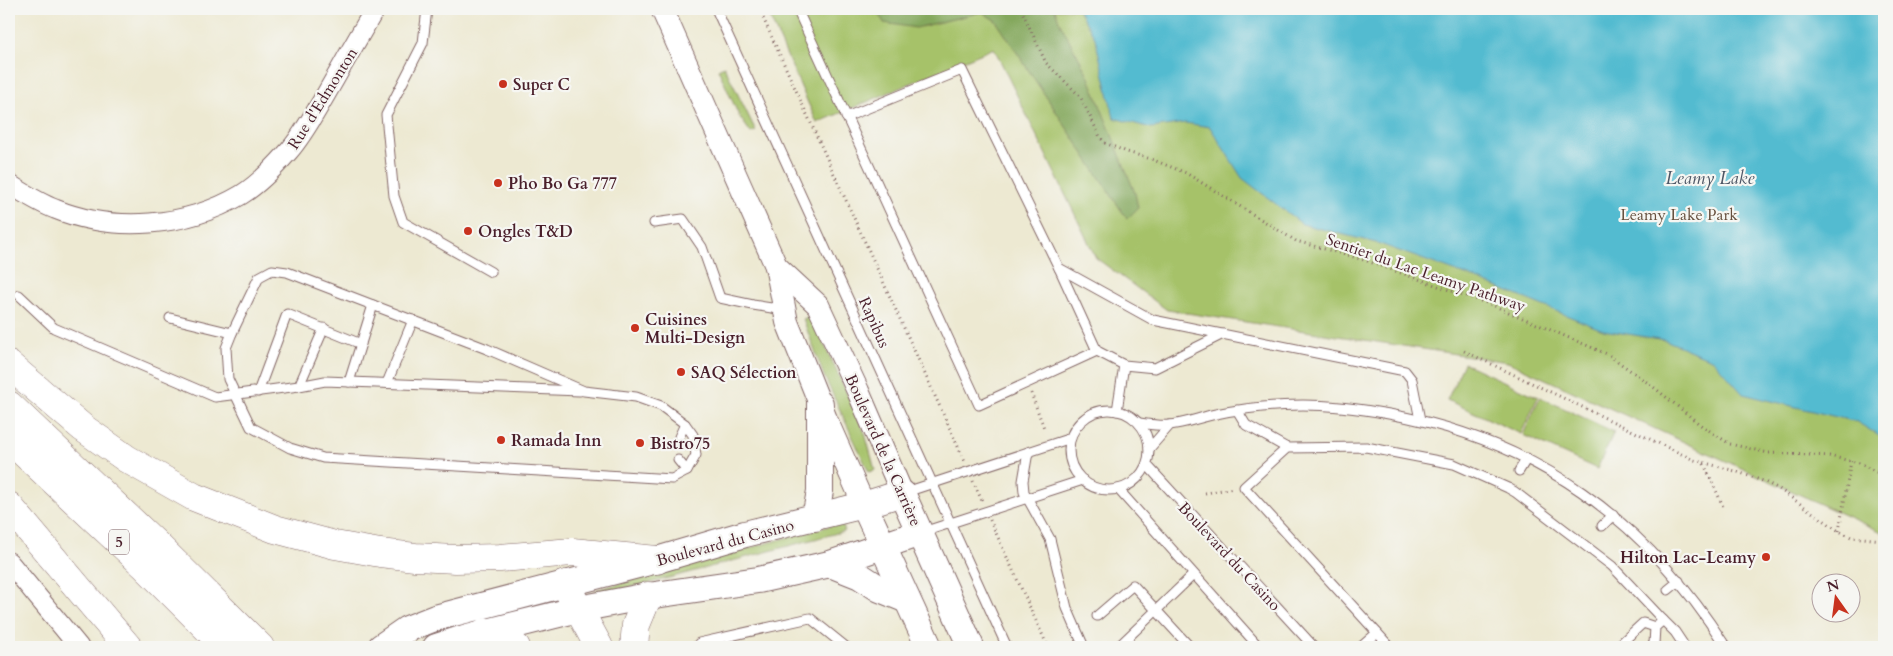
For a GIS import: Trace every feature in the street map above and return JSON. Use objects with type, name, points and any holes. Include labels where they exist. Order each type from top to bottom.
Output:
[{"type":"highway","points":[[9,365],[83,428],[127,459],[194,497],[275,529],[335,545],[416,557],[456,559],[500,558],[572,552],[657,560]]},
{"type":"highway","name":"5","points":[[9,405],[159,547],[260,647]]},
{"type":"highway","name":"5","points":[[9,440],[146,567],[226,647]]},
{"type":"highway","points":[[9,506],[128,647]]},
{"type":"highway","points":[[565,584],[599,647]]},
{"type":"highway","points":[[634,647],[636,625],[648,596]]},
{"type":"highway","points":[[485,632],[516,647]]},
{"type":"main road","points":[[815,518],[820,491],[820,404]]},
{"type":"main road","name":"Boulevard du Casino","points":[[381,647],[398,635],[428,621],[657,560],[745,534],[864,505],[902,493]]},
{"type":"main road","name":"Boulevard de la Carrière","points":[[902,493],[971,647]]},
{"type":"main road","name":"Boulevard de la Carrière","points":[[864,505],[929,647]]},
{"type":"main road","name":"Boulevard du Casino","points":[[436,647],[485,632],[579,608],[758,580],[830,564],[920,533]]},
{"type":"main road","points":[[830,564],[860,576],[880,589],[906,600]]},
{"type":"street","name":"Rue d'Edmonton","points":[[9,184],[56,210],[94,221],[117,224],[177,219],[198,214],[231,200],[259,182],[289,151],[333,83],[375,9]]},
{"type":"street","name":"Boulevard de la Carrière","points":[[662,9],[776,266],[787,322],[864,505]]},
{"type":"street","name":"Boulevard de la Carrière","points":[[776,266],[818,305],[902,493]]},
{"type":"street","points":[[9,562],[79,647]]},
{"type":"lane","points":[[427,9],[423,43],[386,115],[394,196],[403,222],[491,272]]},
{"type":"lane","name":"Rapibus","points":[[716,9],[1007,647]]},
{"type":"lane","points":[[797,9],[979,405],[1097,351]]},
{"type":"lane","points":[[846,117],[962,70],[1059,268],[1097,351],[1124,365],[1155,368],[1224,334]]},
{"type":"lane","points":[[654,223],[683,219],[702,247],[720,298],[785,310]]},
{"type":"lane","points":[[1059,268],[1153,320],[1405,371],[1412,380],[1420,420]]},
{"type":"lane","points":[[19,295],[54,328],[215,397],[234,394],[258,392],[325,381],[514,390],[584,391],[636,397],[661,406],[685,424],[693,434],[696,455],[687,471],[672,479],[323,458],[290,448],[251,427],[234,394],[228,379],[226,348],[259,277],[272,270],[287,272],[413,320],[584,391]]},
{"type":"lane","points":[[349,382],[373,305]]},
{"type":"lane","points":[[258,392],[287,314],[361,344]]},
{"type":"lane","points":[[170,318],[232,333]]},
{"type":"lane","points":[[387,383],[413,320]]},
{"type":"lane","points":[[299,386],[324,328]]},
{"type":"lane","points":[[1118,411],[1124,365]]},
{"type":"lane","points":[[1138,423],[1170,425],[1237,410],[1304,405],[1336,407],[1420,420],[1469,435],[1527,458],[1583,493],[1613,515],[1693,598],[1724,644]]},
{"type":"lane","points":[[1237,410],[1246,425],[1287,448],[1366,447],[1454,464],[1516,492],[1612,566],[1675,632],[1685,647]]},
{"type":"lane","points":[[1150,449],[1148,440],[1138,423],[1118,411],[1106,411],[1095,413],[1077,427],[1069,449],[1075,471],[1083,480],[1093,487],[1105,490],[1118,490],[1135,481],[1146,465],[1150,449],[1170,425]]},
{"type":"lane","points":[[678,437],[685,424]]},
{"type":"lane","name":"Boulevard du Casino","points":[[902,493],[1072,438]]},
{"type":"lane","points":[[1287,448],[1244,487],[1390,647]]},
{"type":"lane","points":[[1028,452],[1023,481],[1027,498],[1050,539],[1067,608],[1084,647]]},
{"type":"lane","points":[[1519,471],[1527,458]]},
{"type":"lane","points":[[678,460],[687,471]]},
{"type":"lane","name":"Boulevard du Casino","points":[[1146,465],[1314,647]]},
{"type":"lane","name":"Boulevard du Casino","points":[[920,533],[1083,480]]},
{"type":"lane","points":[[1118,490],[1260,647]]},
{"type":"lane","points":[[1602,526],[1613,515]]},
{"type":"lane","points":[[1118,647],[1193,575]]},
{"type":"lane","points":[[1668,590],[1679,582]]},
{"type":"lane","points":[[1097,616],[1133,585],[1190,647]]},
{"type":"lane","points":[[700,647],[699,643],[810,618],[843,647]]},
{"type":"lane","points":[[1650,647],[1654,644],[1655,627],[1663,620]]},
{"type":"lane","points":[[1617,647],[1643,623],[1655,627]]},
{"type":"lane","points":[[1361,647],[1377,633]]},
{"type":"path","points":[[758,9],[962,455]]},
{"type":"path","name":"Sentier du Lac Leamy Pathway","points":[[1020,9],[1046,63],[1080,96],[1105,144],[1186,173],[1296,241],[1364,260],[1492,305],[1607,354],[1651,385],[1702,426],[1730,444],[1768,453],[1829,456],[1859,463],[1884,476]]},
{"type":"path","points":[[1464,351],[1703,463],[1736,471],[1764,481],[1779,489],[1851,538],[1884,540]]},
{"type":"path","points":[[1036,403],[1044,428]]},
{"type":"path","points":[[1839,531],[1851,461]]},
{"type":"path","points":[[1703,463],[1723,506]]},
{"type":"path","points":[[976,487],[983,502]]},
{"type":"path","points":[[1205,493],[1220,490]]},
{"type":"path","points":[[994,528],[1048,647]]},
{"type":"green space","name":"Leamy Lake","points":[[766,9],[1884,9],[1884,533],[1508,362],[1167,310],[1096,258],[994,48],[817,123]]},
{"type":"green space","points":[[876,9],[1055,9],[1059,21],[1088,75],[1135,193],[1138,208],[1127,219],[996,21],[982,12],[916,28],[884,23]]},
{"type":"green space","points":[[724,66],[756,131],[751,133],[739,116],[718,69]]},
{"type":"green space","points":[[808,317],[820,335],[865,433],[875,470],[869,472],[824,376],[803,319]]},
{"type":"green space","points":[[1464,363],[1538,397],[1521,434],[1447,400]]},
{"type":"green space","points":[[1540,397],[1614,432],[1597,469],[1523,435]]},
{"type":"green space","points":[[833,525],[843,526],[845,531],[646,584],[596,593],[596,590]]},
{"type":"water","name":"Leamy Lake","points":[[1078,9],[1884,9],[1884,439],[1857,422],[1743,394],[1713,360],[1665,340],[1603,330],[1474,278],[1380,244],[1302,224],[1242,178],[1210,127],[1185,123],[1151,128],[1114,118],[1095,38]]},
{"type":"place","name":"Super C","points":[[503,84]]},
{"type":"place","name":"Pho Bo Ga 777","points":[[498,183]]},
{"type":"place","name":"Ongles T&D","points":[[468,231]]},
{"type":"place","name":"Cuisines Multi-Design","points":[[635,328]]},
{"type":"place","name":"SAQ Sélection","points":[[681,372]]},
{"type":"place","name":"Ramada Inn","points":[[501,440]]},
{"type":"place","name":"Bistro75","points":[[640,443]]},
{"type":"place","name":"Hilton Lac-Leamy","points":[[1766,557]]},
{"type":"park label","name":"Leamy Lake Park","points":[[1679,214]]}]
